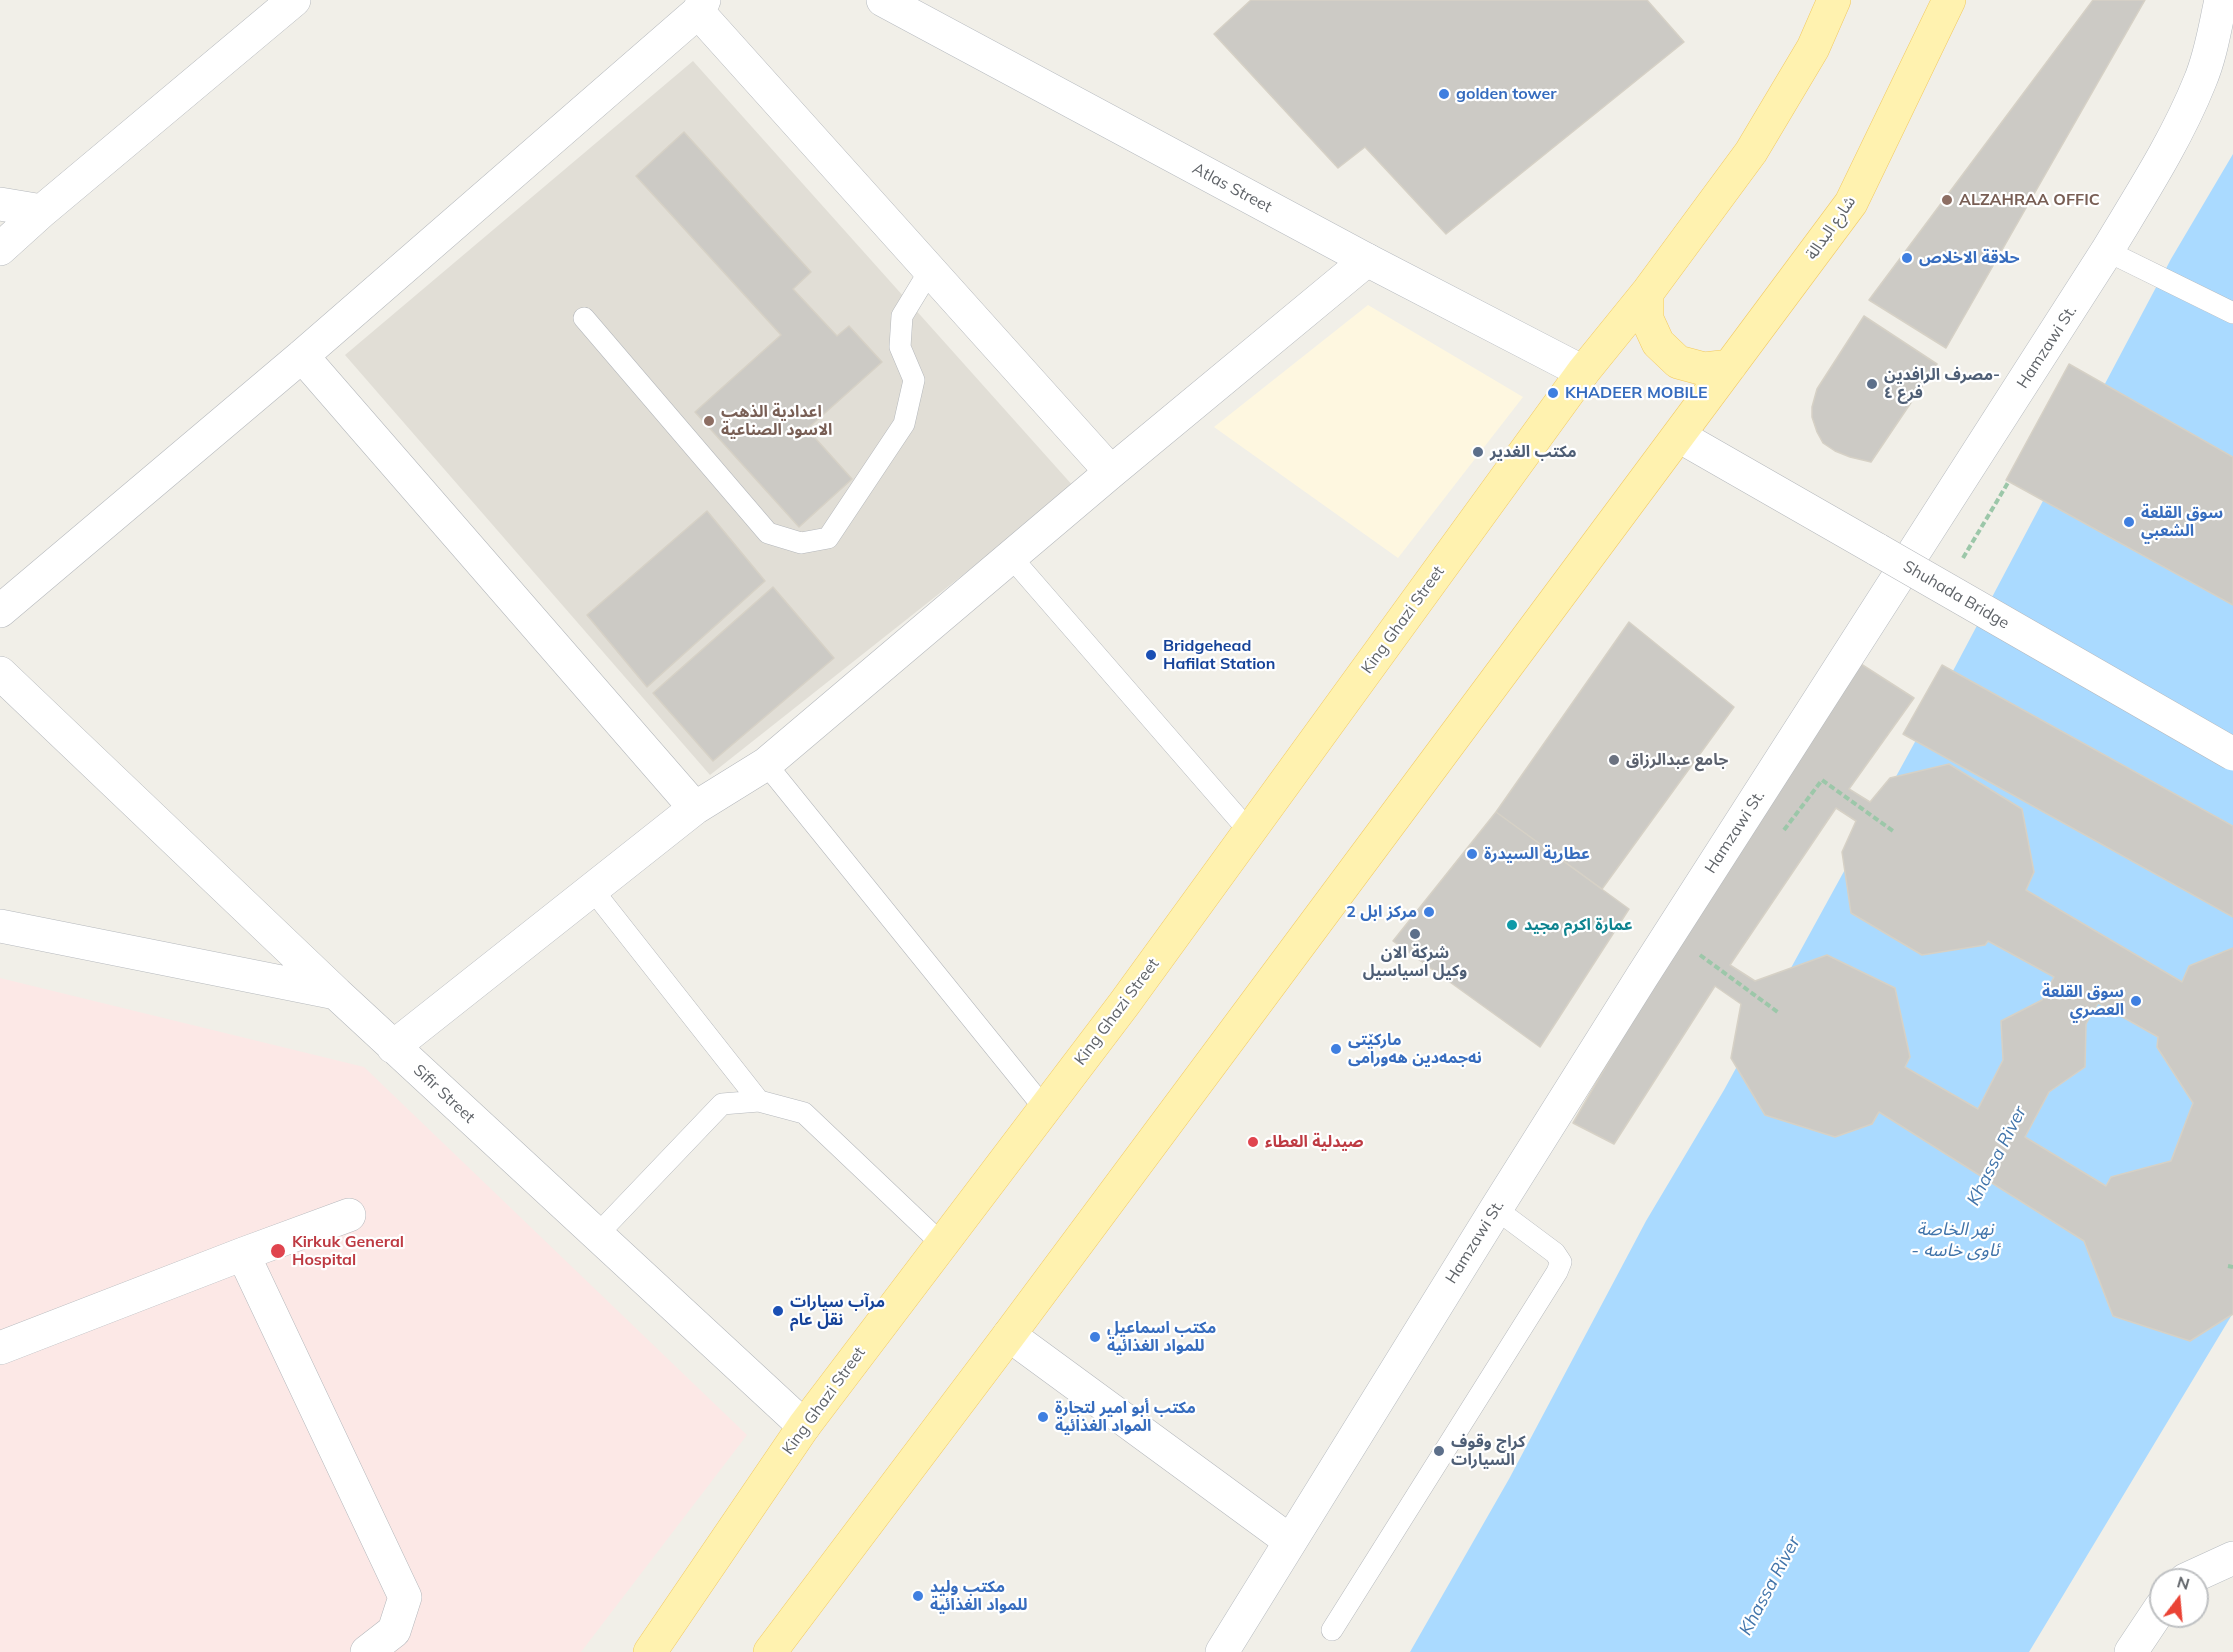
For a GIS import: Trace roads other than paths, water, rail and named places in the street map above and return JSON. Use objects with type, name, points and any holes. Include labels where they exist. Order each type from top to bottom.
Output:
[{"type":"main road","points":[[1583,372],[1647,293],[1750,152],[1813,48],[1834,0]]},
{"type":"main road","name":"شارع البدالة","points":[[1679,436],[1851,203],[1949,0]]},
{"type":"main road","points":[[1647,293],[1647,319],[1658,343],[1678,362],[1704,369],[1730,366]]},
{"type":"main road","name":"King Ghazi Street","points":[[650,1652],[804,1426],[1045,1109],[1583,372]]},
{"type":"main road","points":[[770,1652],[1679,436]]},
{"type":"street","points":[[0,249],[42,211],[294,0]]},
{"type":"street","name":"Atlas Street","points":[[883,0],[1367,260],[1583,372]]},
{"type":"street","name":"Hamzawi St.","points":[[1222,1652],[1649,965],[2107,251],[2168,149],[2201,80],[2213,42],[2221,0]]},
{"type":"street","points":[[0,611],[302,356],[701,6],[930,270],[1112,472]]},
{"type":"street","points":[[0,204],[42,211]]},
{"type":"street","points":[[393,1047],[695,807],[766,764],[1367,260]]},
{"type":"street","points":[[302,356],[695,807]]},
{"type":"street","name":"Shuhada Bridge","points":[[1679,436],[2233,754]]},
{"type":"street","name":"Sifir Street","points":[[0,673],[393,1047],[804,1426]]},
{"type":"street","points":[[0,926],[336,993]]},
{"type":"street","points":[[0,1348],[349,1215]]},
{"type":"street","points":[[243,1254],[405,1597],[394,1631],[367,1652]]},
{"type":"street","points":[[1009,1335],[1290,1541]]},
{"type":"street","points":[[2209,1569],[2233,1558]]},
{"type":"street","points":[[2131,1652],[2149,1625]]},
{"type":"lane","points":[[2107,251],[2233,313]]},
{"type":"lane","points":[[584,318],[768,533],[801,543],[828,538],[904,424],[914,380],[900,347],[902,316],[930,270]]},
{"type":"lane","points":[[1011,557],[1249,831]]},
{"type":"lane","points":[[766,764],[1045,1109]]},
{"type":"lane","points":[[592,889],[759,1101]]},
{"type":"lane","points":[[597,1235],[722,1104],[759,1101],[804,1113],[942,1244]]},
{"type":"lane","points":[[1332,1630],[1557,1272],[1561,1262],[1555,1253],[1496,1209]]},
{"type":"water","name":"نهر الخاصة - ئاوی خاسە","points":[[2233,154],[2233,1313],[2029,1652],[1410,1652],[1509,1479],[1646,1221],[1724,1090],[1927,720],[2171,259]]},
{"type":"place","name":"golden tower","points":[[1444,94]]},
{"type":"place","name":"ALZAHRAA OFFIC","points":[[1947,200]]},
{"type":"place","name":"حلاقة الاخلاص","points":[[1907,258]]},
{"type":"place","name":"مصرف الرافدين- فرع ٤","points":[[1872,384]]},
{"type":"place","name":"KHADEER MOBILE","points":[[1553,393]]},
{"type":"place","name":"اعدادية الذهب الاسود الصناعية","points":[[709,421]]},
{"type":"place","name":"مكتب الغدير","points":[[1478,452]]},
{"type":"place","name":"سوق القلعة الشعبي","points":[[2129,522]]},
{"type":"place","name":"Bridgehead Hafilat Station","points":[[1151,655]]},
{"type":"place","name":"جامع عبدالرزاق","points":[[1614,760]]},
{"type":"place","name":"عطارية السيدرة","points":[[1472,854]]},
{"type":"place","name":"مركز ابل 2","points":[[1429,912]]},
{"type":"place","name":"عمارة اكرم مجيد","points":[[1512,925]]},
{"type":"place","name":"شركة الان وكيل اسياسيل","points":[[1415,934]]},
{"type":"place","name":"سوق القلعة العصري","points":[[2136,1001]]},
{"type":"place","name":"مارکێتی نەجمەدین هەورامی","points":[[1336,1049]]},
{"type":"place","name":"صيدلية العطاء","points":[[1253,1142]]},
{"type":"place","name":"Kirkuk General Hospital","points":[[278,1251]]},
{"type":"place","name":"مرآب سيارات نقل عام","points":[[778,1311]]},
{"type":"place","name":"مكتب اسماعيل للمواد الغذائية","points":[[1095,1337]]},
{"type":"place","name":"مكتب أبو امير لتجارة المواد الغذائية","points":[[1043,1417]]},
{"type":"place","name":"كراج وقوف السيارات","points":[[1439,1451]]},
{"type":"place","name":"مكتب وليد للمواد الغذائية","points":[[918,1596]]},
{"type":"water label","name":"Khassa River","points":[[1997,1156]]},
{"type":"water label","name":"Khassa River","points":[[1770,1586]]}]
